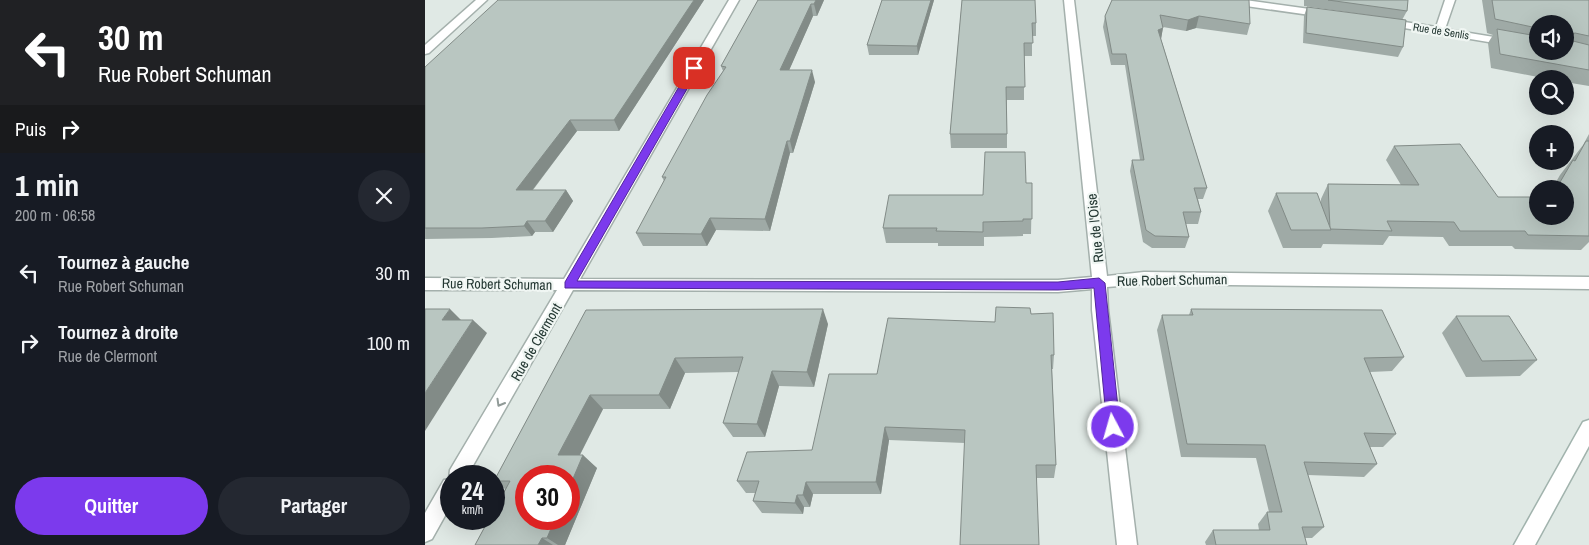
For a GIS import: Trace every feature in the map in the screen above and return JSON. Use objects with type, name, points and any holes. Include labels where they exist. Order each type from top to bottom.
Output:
[{"type":"street","points":[[425,51],[482,0]]},
{"type":"street","name":"Rue de Clermont","points":[[463,465],[734,0]]},
{"type":"street","name":"Rue de l'Oise","points":[[1069,0],[1099,258],[1099,283],[1127,545]]},
{"type":"street","points":[[1225,0],[1333,15]]},
{"type":"street","points":[[1440,30],[1450,0]]},
{"type":"street","name":"Rue de Senlis","points":[[1371,20],[1529,46]]},
{"type":"street","name":"Rue Robert Schuman","points":[[425,284],[1058,286],[1144,278],[1589,283]]},
{"type":"street","points":[[1524,545],[1589,428]]},
{"type":"street","points":[[425,532],[440,506]]},
{"type":"building","points":[[498,0],[694,0],[614,120],[570,120],[516,190],[566,190],[545,221],[527,221],[524,226],[425,228],[425,67]]},
{"type":"building","points":[[758,0],[816,0],[814,4],[811,4],[780,70],[812,70],[790,141],[787,141],[765,219],[710,218],[701,234],[636,233],[666,177],[662,177],[707,95],[726,67],[721,66]]},
{"type":"building","points":[[882,0],[931,0],[917,46],[867,45]]},
{"type":"building","points":[[962,0],[1035,0],[1036,23],[1032,23],[1033,43],[1024,43],[1025,87],[1006,87],[1007,134],[950,134]]},
{"type":"building","points":[[1112,0],[1249,0],[1250,24],[1199,16],[1188,20],[1160,15],[1163,28],[1158,30],[1207,188],[1194,188],[1201,212],[1183,212],[1189,237],[1155,236],[1146,230],[1132,160],[1144,160],[1126,54],[1112,54],[1105,16]]},
{"type":"building","points":[[1328,0],[1408,0],[1407,11]]},
{"type":"building","points":[[1492,0],[1589,0],[1589,36],[1574,33],[1574,15],[1529,15],[1529,26],[1495,19]]},
{"type":"building","points":[[1307,7],[1406,20],[1403,47],[1306,33]]},
{"type":"building","points":[[1497,29],[1529,35],[1529,59],[1500,54]]},
{"type":"building","points":[[1574,41],[1589,45],[1589,70],[1533,60],[1574,60]]},
{"type":"building","points":[[1586,141],[1589,141],[1589,236],[1528,235],[1525,231],[1460,231],[1454,222],[1387,221],[1392,231],[1330,229],[1328,184],[1419,185],[1394,146],[1460,144],[1498,197],[1529,197],[1529,225],[1574,225],[1574,180],[1561,180],[1567,170],[1574,170],[1575,161]]},
{"type":"building","points":[[985,152],[1025,152],[1026,183],[1032,183],[1032,219],[983,222],[983,232],[936,231],[937,228],[883,228],[889,195],[983,195]]},
{"type":"building","points":[[1276,193],[1317,193],[1331,230],[1291,230]]},
{"type":"building","points":[[996,307],[1030,308],[1031,314],[1053,313],[1054,355],[1051,355],[1056,465],[1036,465],[1039,545],[960,545],[965,430],[885,427],[876,482],[806,482],[803,495],[797,495],[795,503],[753,501],[759,481],[737,481],[747,452],[812,450],[829,374],[877,374],[888,318],[995,322]]},
{"type":"building","points":[[425,309],[450,309],[442,320],[473,320],[425,393]]},
{"type":"building","points":[[823,309],[807,372],[772,371],[757,424],[723,423],[743,357],[675,358],[659,395],[590,395],[558,455],[583,455],[579,465],[515,465],[515,530],[550,530],[547,538],[542,538],[538,545],[475,545],[483,530],[505,530],[505,490],[510,481],[505,481],[505,465],[503,465],[586,310]]},
{"type":"building","points":[[1191,309],[1382,310],[1404,357],[1364,358],[1396,434],[1364,433],[1377,464],[1304,462],[1324,527],[1302,527],[1307,545],[1216,545],[1213,530],[1270,530],[1267,512],[1282,512],[1265,445],[1187,444],[1162,315],[1193,315]]},
{"type":"building","points":[[1456,316],[1509,316],[1537,360],[1482,361]]},
{"type":"route","points":[[694,68],[569,285],[1058,286],[1099,283],[1100,310],[1113,427]]}]
